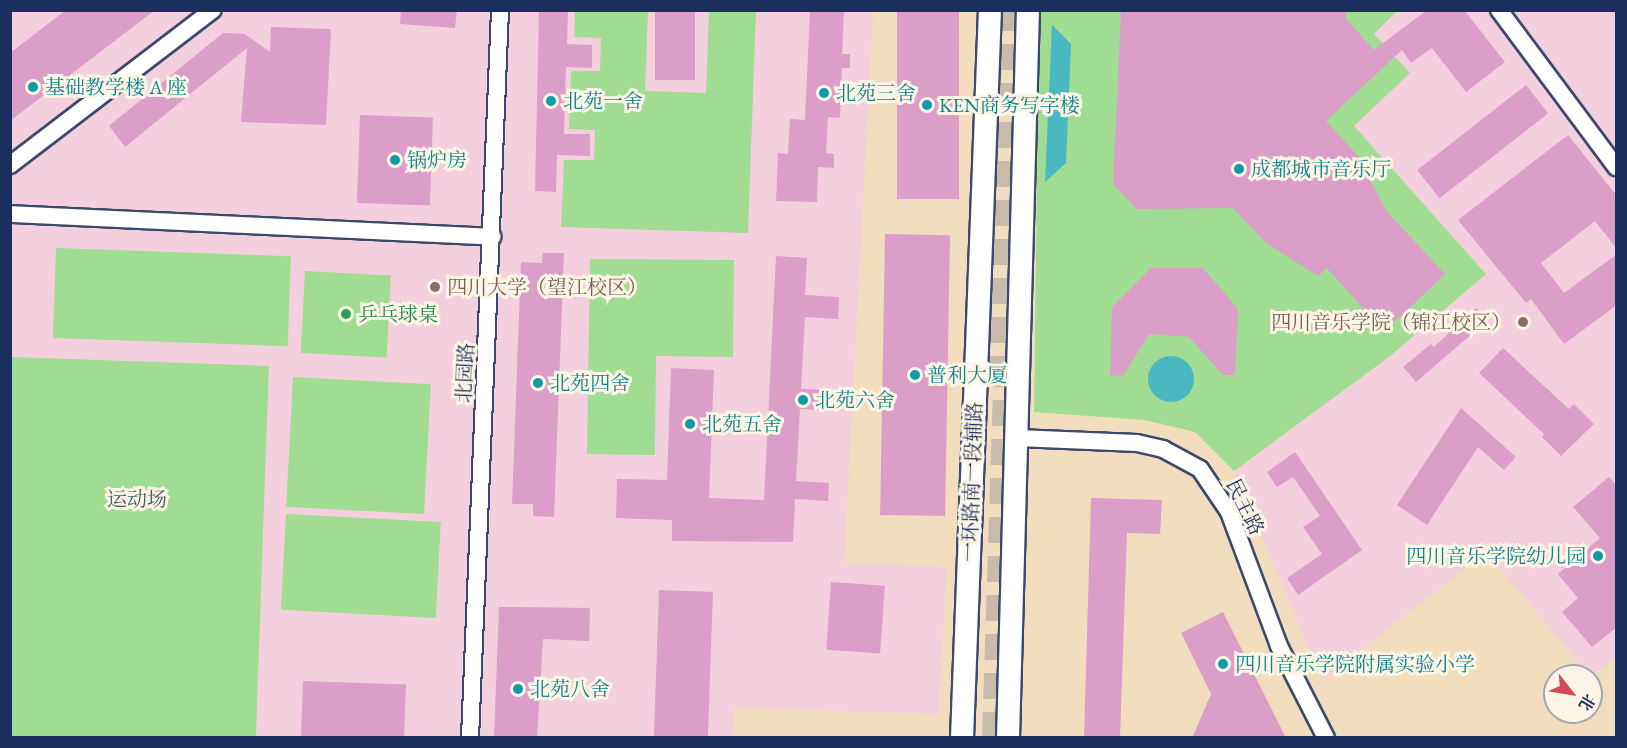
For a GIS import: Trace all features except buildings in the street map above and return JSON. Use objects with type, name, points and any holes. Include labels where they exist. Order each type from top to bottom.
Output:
[{"type":"main road","name":"一环路南一段辅路","points":[[962,738],[990,10]]},
{"type":"main road","points":[[1008,738],[1028,10]]},
{"type":"street","points":[[10,165],[213,10]]},
{"type":"street","name":"北园路","points":[[470,738],[500,10]]},
{"type":"street","points":[[1499,10],[1617,167]]},
{"type":"street","points":[[10,214],[492,237]]},
{"type":"street","name":"民主路","points":[[1017,438],[1137,443],[1163,448],[1200,469],[1229,512],[1280,646],[1326,738]]},
{"type":"shaded area","name":"四川大学（望江校区）","points":[[10,11],[873,11],[844,563],[947,567],[938,714],[734,708],[732,738],[11,737]]},
{"type":"shaded area","name":"四川音乐学院（锦江校区）","points":[[1397,11],[1616,11],[1616,658],[1603,667],[1603,664],[1581,664],[1486,552],[1322,680],[1234,471],[1389,357],[1486,274],[1354,126],[1410,73],[1374,34]]},
{"type":"green space","points":[[575,10],[648,11],[645,91],[706,93],[709,11],[756,11],[748,233],[561,227],[564,160],[594,160],[595,130],[569,129],[571,71],[600,71],[601,38],[574,37]]},
{"type":"green space","points":[[1039,11],[1397,11],[1374,34],[1410,73],[1354,126],[1486,274],[1389,357],[1234,471],[1195,432],[1145,420],[1034,412]]},
{"type":"green space","points":[[56,248],[291,256],[288,346],[53,338]]},
{"type":"green space","points":[[590,259],[734,260],[733,357],[656,356],[655,455],[587,454]]},
{"type":"green space","name":"乒乓球桌","points":[[305,271],[391,276],[387,357],[301,353]]},
{"type":"green space","name":"运动场","points":[[11,357],[269,366],[256,738],[10,737]]},
{"type":"green space","points":[[293,377],[431,384],[424,514],[286,507]]},
{"type":"green space","points":[[286,514],[441,522],[436,618],[281,610]]},
{"type":"water","points":[[1052,25],[1071,44],[1066,163],[1045,182]]},
{"type":"water","points":[[1171,356],[1187,363],[1194,379],[1187,395],[1171,402],[1155,395],[1148,379],[1155,363]]},
{"type":"tunnel","points":[[993,382],[1004,10]]},
{"type":"tunnel","points":[[995,738],[1007,360]]},
{"type":"place","name":"基础教学楼 A 座","points":[[33,87]]},
{"type":"place","name":"北苑三舍","points":[[824,93]]},
{"type":"place","name":"北苑一舍","points":[[551,101]]},
{"type":"place","name":"KEN商务写字楼","points":[[927,105]]},
{"type":"place","name":"锅炉房","points":[[395,160]]},
{"type":"place","name":"成都城市音乐厅","points":[[1239,169]]},
{"type":"place","name":"四川大学（望江校区）","points":[[435,287]]},
{"type":"place","name":"乒乓球桌","points":[[346,314]]},
{"type":"place","name":"四川音乐学院（锦江校区）","points":[[1523,322]]},
{"type":"place","name":"普利大厦","points":[[915,375]]},
{"type":"place","name":"北苑四舍","points":[[538,383]]},
{"type":"place","name":"北苑六舍","points":[[803,400]]},
{"type":"place","name":"北苑五舍","points":[[690,424]]},
{"type":"place","name":"四川音乐学院幼儿园","points":[[1598,556]]},
{"type":"place","name":"四川音乐学院附属实验小学","points":[[1223,664]]},
{"type":"place","name":"北苑八舍","points":[[518,689]]}]
